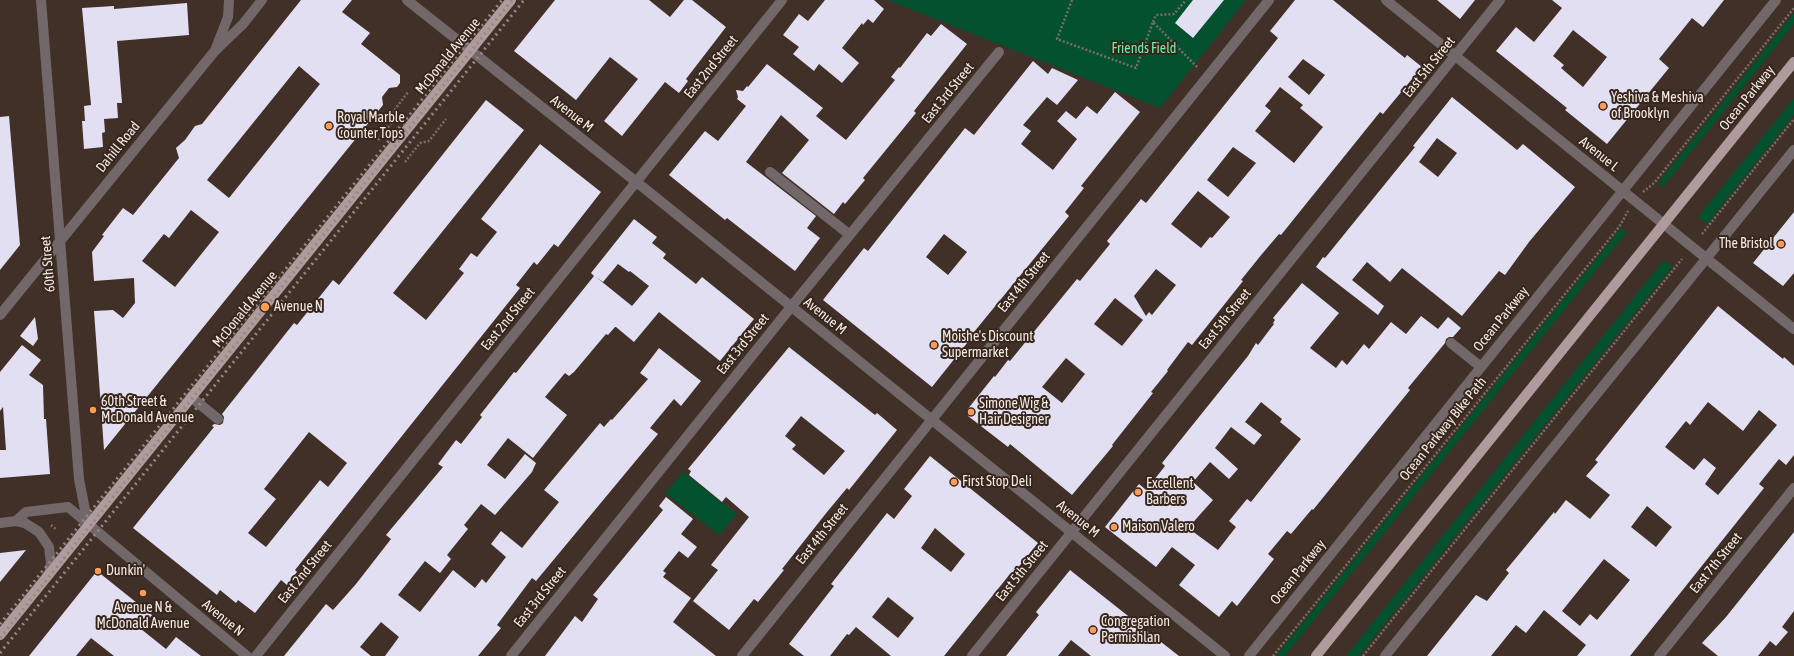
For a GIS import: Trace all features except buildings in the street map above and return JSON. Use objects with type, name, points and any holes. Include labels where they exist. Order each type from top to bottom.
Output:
[{"type":"main road","name":"McDonald Avenue","points":[[0,635],[511,0]]},
{"type":"main road","name":"Ocean Parkway","points":[[1316,656],[1794,62]]},
{"type":"street","name":"60th Street","points":[[41,0],[79,479],[88,525]]},
{"type":"street","points":[[214,52],[228,17],[229,0]]},
{"type":"street","name":"Dahill Road","points":[[0,315],[214,52],[243,24],[262,0]]},
{"type":"street","name":"Avenue M","points":[[407,0],[636,182],[931,420],[1072,531],[1225,656]]},
{"type":"street","name":"East 2nd Street","points":[[256,656],[782,0]]},
{"type":"street","name":"East 4th Street","points":[[742,656],[1269,0]]},
{"type":"street","name":"Avenue L","points":[[1386,0],[1794,329]]},
{"type":"street","name":"East 5th Street","points":[[972,656],[1500,0]]},
{"type":"street","name":"Ocean Parkway","points":[[1249,656],[1776,0]]},
{"type":"street","name":"East 3rd Street","points":[[511,656],[791,307],[999,52]]},
{"type":"street","points":[[1385,656],[1794,150]]},
{"type":"street","points":[[770,172],[850,235]]},
{"type":"street","points":[[1450,343],[1481,367]]},
{"type":"street","points":[[191,397],[218,419]]},
{"type":"street","name":"East 7th Street","points":[[1659,656],[1794,488]]},
{"type":"street","name":"Avenue N","points":[[16,521],[26,512],[68,507],[247,656]]},
{"type":"street","points":[[0,523],[16,521],[25,523],[32,527],[45,540],[50,547],[51,556],[49,574]]},
{"type":"path","points":[[1072,0],[1057,39],[1136,68],[1156,15],[1174,14],[1186,0]]},
{"type":"path","points":[[1645,189],[1654,183],[1794,8]]},
{"type":"path","points":[[1153,22],[1197,67]]},
{"type":"path","points":[[378,140],[394,120],[393,112],[408,92]]},
{"type":"path","points":[[405,162],[420,143],[429,141],[446,119]]},
{"type":"path","points":[[1702,234],[1794,119]]},
{"type":"path","name":"Ocean Parkway Bike Path","points":[[1273,656],[1619,227],[1626,214]]},
{"type":"path","points":[[1363,656],[1682,259]]},
{"type":"path","points":[[49,529],[54,521]]},
{"type":"path","points":[[51,525],[57,530]]},
{"type":"green space","name":"Friends Field","points":[[1246,0],[1160,108],[890,1]]},
{"type":"green space","points":[[1794,13],[1794,24],[1663,187],[1658,183]]},
{"type":"green space","points":[[1794,98],[1794,115],[1707,224],[1698,217]]},
{"type":"green space","points":[[1621,228],[1627,232],[1285,656],[1276,656]]},
{"type":"green space","points":[[1664,260],[1672,267],[1359,656],[1346,656]]},
{"type":"green space","points":[[683,472],[737,514],[719,535],[665,493]]},
{"type":"railway","points":[[0,624],[502,0]]},
{"type":"railway","points":[[0,638],[512,0]]},
{"type":"railway","points":[[0,653],[524,0]]},
{"type":"place","name":"Yeshiva & Meshiva of Brooklyn","points":[[1603,106]]},
{"type":"place","name":"Royal Marble Counter Tops","points":[[329,126]]},
{"type":"place","name":"The Bristol","points":[[1781,244]]},
{"type":"place","name":"Avenue N","points":[[265,307]]},
{"type":"place","name":"Moishe's Discount Supermarket","points":[[934,345]]},
{"type":"place","name":"60th Street & McDonald Avenue","points":[[93,410]]},
{"type":"place","name":"Simone Wig & Hair Designer","points":[[971,412]]},
{"type":"place","name":"First Stop Deli","points":[[954,482]]},
{"type":"place","name":"Excellent Barbers","points":[[1138,492]]},
{"type":"place","name":"Maison Valero","points":[[1114,527]]},
{"type":"place","name":"Dunkin'","points":[[98,571]]},
{"type":"place","name":"Avenue N & McDonald Avenue","points":[[143,593]]},
{"type":"place","name":"Congregation Permishlan","points":[[1093,630]]}]
